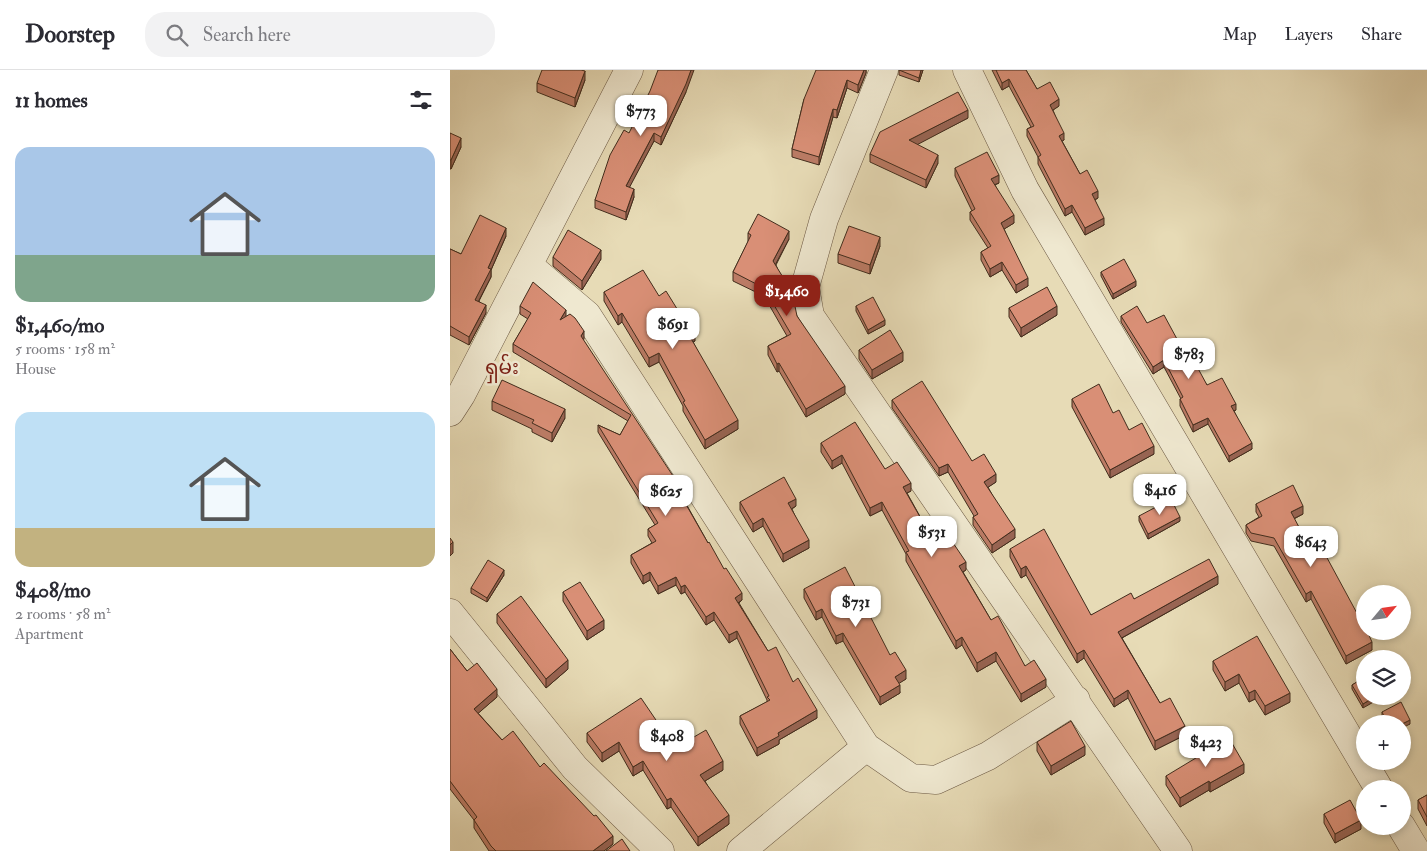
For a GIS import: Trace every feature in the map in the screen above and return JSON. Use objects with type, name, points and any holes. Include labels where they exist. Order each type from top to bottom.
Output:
[{"type":"street","points":[[450,412],[461,395],[629,70]]},
{"type":"street","points":[[884,70],[824,219],[805,288],[810,316],[1076,700],[1178,851]]},
{"type":"street","points":[[967,70],[1025,190],[1374,780]]},
{"type":"street","points":[[528,265],[587,316],[866,747],[911,778],[936,780],[988,756],[1076,700]]},
{"type":"street","points":[[450,613],[575,768],[660,851]]},
{"type":"street","points":[[741,851],[866,747]]},
{"type":"street","points":[[1406,835],[1416,851]]},
{"type":"building","points":[[542,70],[585,71],[575,98],[537,83]]},
{"type":"building","points":[[658,70],[691,70],[661,137],[654,133],[626,186],[634,189],[626,212],[595,200],[610,155],[624,130],[629,133],[650,91]]},
{"type":"building","points":[[816,70],[864,70],[858,85],[847,80],[837,110],[833,109],[819,157],[792,149],[804,99]]},
{"type":"building","points":[[899,70],[921,70],[919,78]]},
{"type":"building","points":[[996,70],[1026,70],[1037,89],[1050,82],[1059,99],[1050,105],[1064,133],[1059,136],[1080,174],[1087,170],[1098,191],[1092,194],[1104,218],[1085,228],[1072,205],[1065,209],[1038,157],[1041,155],[1027,129],[1034,126],[1009,79],[1002,83]]},
{"type":"building","points":[[958,92],[968,110],[909,140],[938,155],[926,180],[870,154],[880,132]]},
{"type":"building","points":[[450,133],[461,138],[451,160],[450,160]]},
{"type":"building","points":[[987,152],[999,175],[991,179],[1014,215],[1001,223],[1028,278],[1016,285],[1002,262],[990,269],[981,252],[991,246],[970,212],[975,209],[955,168]]},
{"type":"building","points":[[758,214],[789,231],[773,261],[792,292],[797,316],[845,386],[806,409],[779,363],[777,364],[768,346],[791,334],[764,288],[733,272],[751,235],[748,233]]},
{"type":"building","points":[[480,215],[506,228],[488,268],[491,269],[475,300],[486,305],[469,337],[450,326],[450,249],[461,254]]},
{"type":"building","points":[[849,226],[880,237],[870,265],[838,254]]},
{"type":"building","points":[[568,230],[601,250],[582,281],[553,257]]},
{"type":"building","points":[[1124,259],[1136,281],[1113,294],[1101,272]]},
{"type":"building","points":[[643,270],[659,296],[666,291],[679,312],[683,310],[695,332],[689,335],[738,420],[705,440],[683,402],[685,401],[659,353],[649,358],[622,313],[618,316],[604,292]]},
{"type":"building","points":[[533,282],[566,310],[560,320],[570,314],[584,331],[581,336],[675,479],[672,480],[708,543],[742,593],[735,598],[768,651],[776,647],[793,682],[798,678],[817,710],[778,733],[779,736],[757,748],[740,716],[770,700],[737,631],[729,635],[714,612],[706,617],[685,585],[681,587],[676,577],[658,586],[650,572],[643,576],[631,555],[656,541],[648,529],[658,523],[598,425],[620,435],[631,415],[513,344],[531,313],[520,306]]},
{"type":"building","points":[[1047,287],[1057,306],[1021,328],[1009,308]]},
{"type":"building","points":[[873,297],[885,320],[868,330],[856,306]]},
{"type":"building","points":[[1137,306],[1147,323],[1164,315],[1184,352],[1188,350],[1207,385],[1222,378],[1236,404],[1231,406],[1252,443],[1229,456],[1208,418],[1193,425],[1180,399],[1183,397],[1164,360],[1153,367],[1121,316]]},
{"type":"building","points":[[890,330],[903,352],[872,370],[859,350]]},
{"type":"building","points":[[502,380],[565,409],[552,433],[532,423],[534,420],[492,401]]},
{"type":"building","points":[[922,381],[972,461],[984,454],[996,474],[984,482],[1015,529],[992,545],[973,517],[978,514],[948,464],[939,468],[892,400]]},
{"type":"building","points":[[1099,384],[1113,413],[1119,410],[1129,430],[1142,423],[1154,446],[1110,470],[1072,399]]},
{"type":"building","points":[[855,422],[885,469],[897,462],[911,483],[903,487],[932,538],[940,534],[942,537],[947,534],[966,562],[959,566],[991,620],[998,616],[1025,666],[1034,660],[1046,679],[1021,694],[996,652],[977,663],[962,637],[956,641],[906,552],[909,551],[882,502],[870,508],[842,455],[832,461],[821,443]]},
{"type":"building","points":[[784,477],[796,499],[788,503],[809,540],[783,554],[763,518],[753,524],[740,502]]},
{"type":"building","points":[[1293,485],[1303,506],[1291,512],[1310,548],[1319,543],[1356,611],[1356,640],[1371,640],[1372,642],[1346,656],[1311,591],[1306,594],[1274,538],[1251,533],[1246,525],[1262,516],[1256,504]]},
{"type":"building","points":[[1171,499],[1180,517],[1148,534],[1139,516]]},
{"type":"building","points":[[1044,529],[1091,615],[1131,593],[1134,599],[1209,559],[1218,576],[1118,632],[1160,703],[1170,698],[1185,726],[1155,741],[1128,690],[1114,699],[1084,650],[1077,654],[1026,566],[1021,569],[1010,549]]},
{"type":"building","points":[[488,560],[504,570],[487,598],[471,588]]},
{"type":"building","points":[[845,567],[890,655],[895,652],[906,670],[895,677],[900,685],[880,697],[843,633],[836,636],[822,609],[816,612],[804,589]]},
{"type":"building","points":[[580,582],[604,620],[587,631],[563,592]]},
{"type":"building","points":[[521,596],[568,660],[546,679],[497,614]]},
{"type":"building","points":[[1257,636],[1290,693],[1265,706],[1255,690],[1249,693],[1239,674],[1225,682],[1213,661]]},
{"type":"building","points":[[450,649],[467,671],[477,663],[497,689],[474,709],[502,740],[513,731],[540,767],[544,763],[594,816],[596,815],[613,836],[593,851],[496,851],[491,846],[474,820],[477,817],[450,781]]},
{"type":"building","points":[[1356,683],[1356,692],[1352,685]]},
{"type":"building","points":[[641,698],[675,748],[706,730],[723,761],[700,775],[729,815],[698,837],[671,798],[667,800],[643,761],[633,767],[619,742],[602,753],[587,733]]},
{"type":"building","points":[[1395,705],[1402,705],[1408,715],[1384,715],[1382,712]]},
{"type":"building","points":[[1071,721],[1085,746],[1051,766],[1037,742]]},
{"type":"building","points":[[1229,738],[1244,764],[1180,798],[1166,776]]},
{"type":"building","points":[[1427,795],[1427,817],[1418,800]]},
{"type":"building","points":[[1350,800],[1356,811],[1356,823],[1335,834],[1324,814]]},
{"type":"building","points":[[622,839],[630,851],[606,851]]},
{"type":"district","name":"ရှမ်း","points":[[502,367]]}]
